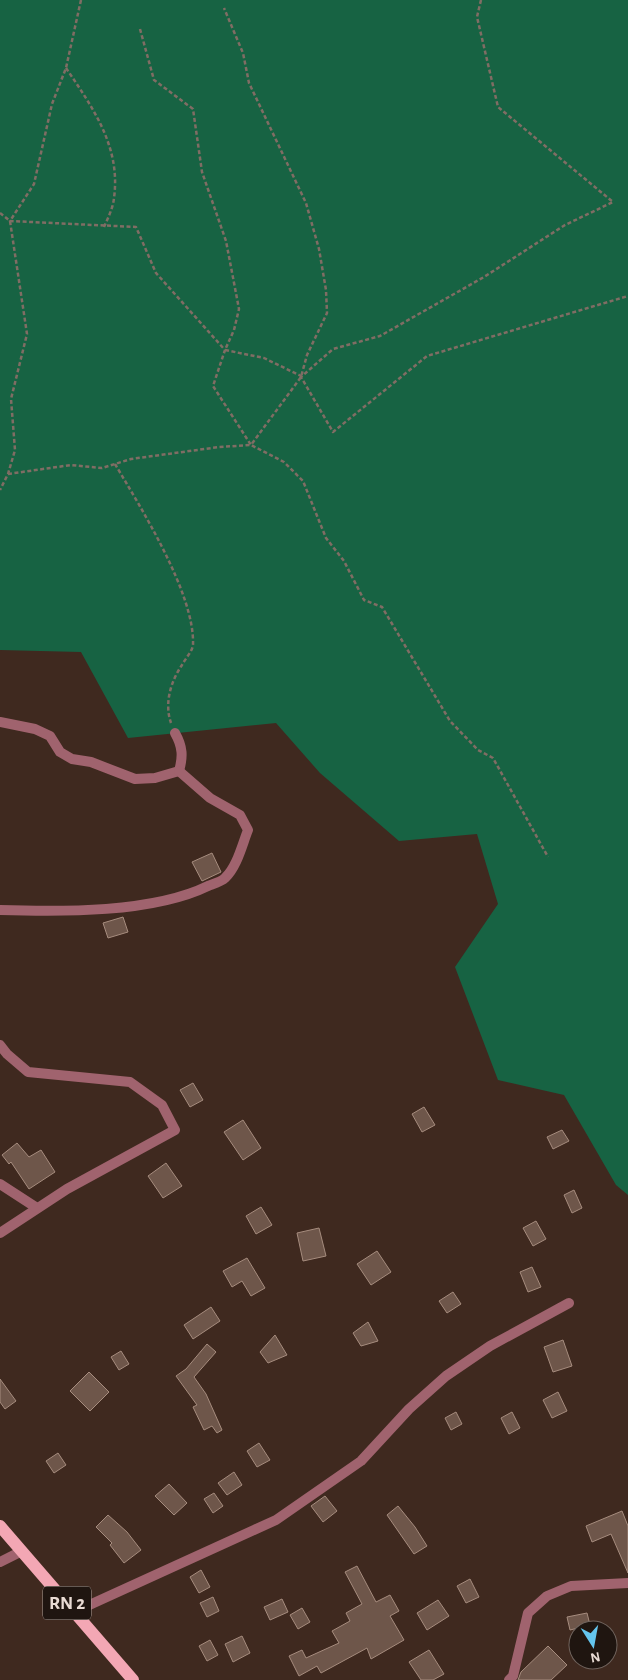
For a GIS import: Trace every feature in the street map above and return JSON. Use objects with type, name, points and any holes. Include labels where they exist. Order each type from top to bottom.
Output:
[{"type":"main road","name":"RN 2","points":[[0,1526],[133,1680]]},
{"type":"street","points":[[0,722],[35,729],[50,736],[60,752],[72,759],[91,762],[135,779],[155,778],[180,771]]},
{"type":"street","points":[[175,733],[180,742],[183,757],[180,771]]},
{"type":"street","points":[[0,910],[65,912],[124,906],[178,897],[198,891],[225,878],[237,860],[248,830],[240,815],[210,798],[180,771]]},
{"type":"street","points":[[0,1045],[7,1054],[28,1072],[130,1082],[162,1105],[175,1130],[150,1142],[38,1208],[0,1234]]},
{"type":"street","points":[[0,1184],[38,1208]]},
{"type":"street","points":[[74,1612],[276,1520],[360,1461],[409,1409],[446,1376],[490,1346],[569,1303]]},
{"type":"street","points":[[0,1562],[22,1551]]},
{"type":"street","points":[[509,1680],[513,1676],[528,1613],[547,1596],[571,1586],[628,1583]]},
{"type":"path","points":[[0,490],[8,474],[15,450],[11,399],[27,334],[10,221],[34,184],[52,104],[66,68],[81,0]]},
{"type":"path","points":[[252,445],[301,376],[333,350],[380,336],[484,277],[565,225],[613,202],[498,107],[477,17],[481,0]]},
{"type":"path","points":[[224,8],[243,53],[249,83],[306,203],[319,250],[327,312],[307,355],[301,376]]},
{"type":"path","points":[[140,29],[154,80],[192,109],[202,172],[226,241],[239,308],[234,330],[224,350],[214,386],[252,445],[284,462],[302,481],[326,538],[344,561],[364,600],[382,607],[450,722],[478,750],[493,758],[548,857]]},
{"type":"path","points":[[66,68],[94,109],[108,137],[114,166],[114,199],[104,227]]},
{"type":"path","points":[[0,213],[10,221],[104,227],[136,227],[156,273],[224,350],[264,358],[301,376],[333,432],[428,356],[628,296]]},
{"type":"path","points":[[8,474],[71,466],[102,468],[131,459],[219,446],[252,445]]},
{"type":"path","points":[[115,464],[144,513],[171,567],[193,626],[192,648],[169,690],[170,719],[175,733]]},
{"type":"green space","points":[[0,0],[628,0],[628,1195],[616,1185],[564,1095],[498,1080],[455,967],[498,904],[477,834],[399,841],[320,773],[276,723],[128,738],[81,652],[0,650]]},
{"type":"building","points":[[212,853],[221,872],[202,881],[192,862]]},
{"type":"building","points":[[123,917],[128,932],[108,938],[103,923]]},
{"type":"building","points":[[193,1083],[203,1100],[190,1107],[180,1090]]},
{"type":"building","points":[[424,1107],[435,1125],[422,1132],[412,1114]]},
{"type":"building","points":[[243,1120],[261,1148],[243,1160],[224,1132]]},
{"type":"building","points":[[562,1130],[569,1141],[553,1149],[547,1137]]},
{"type":"building","points":[[17,1143],[29,1157],[41,1150],[55,1172],[29,1189],[11,1162],[9,1164],[2,1155]]},
{"type":"building","points":[[166,1163],[182,1186],[163,1198],[148,1176]]},
{"type":"building","points":[[574,1190],[582,1208],[572,1213],[564,1195]]},
{"type":"building","points":[[261,1207],[272,1225],[256,1234],[246,1216]]},
{"type":"building","points":[[536,1221],[546,1239],[533,1246],[523,1228]]},
{"type":"building","points":[[319,1228],[326,1256],[303,1261],[297,1233]]},
{"type":"building","points":[[377,1251],[391,1272],[371,1285],[357,1264]]},
{"type":"building","points":[[247,1258],[265,1288],[251,1296],[242,1281],[232,1287],[223,1271]]},
{"type":"building","points":[[532,1267],[541,1287],[528,1292],[520,1272]]},
{"type":"building","points":[[453,1292],[461,1304],[447,1313],[439,1301]]},
{"type":"building","points":[[211,1307],[220,1321],[193,1339],[184,1325]]},
{"type":"building","points":[[368,1322],[378,1341],[361,1346],[353,1333]]},
{"type":"building","points":[[275,1335],[287,1355],[268,1363],[260,1352]]},
{"type":"building","points":[[563,1340],[572,1366],[553,1372],[544,1347]]},
{"type":"building","points":[[207,1344],[216,1352],[194,1377],[206,1394],[222,1430],[217,1433],[212,1426],[204,1430],[193,1407],[197,1405],[176,1376],[186,1369]]},
{"type":"building","points":[[121,1351],[129,1364],[119,1370],[111,1357]]},
{"type":"building","points":[[89,1372],[109,1392],[90,1411],[70,1391]]},
{"type":"building","points":[[0,1379],[16,1401],[5,1409],[0,1402]]},
{"type":"building","points":[[558,1392],[567,1411],[552,1418],[543,1400]]},
{"type":"building","points":[[456,1412],[462,1424],[451,1430],[445,1418]]},
{"type":"building","points":[[512,1412],[520,1428],[509,1434],[501,1418]]},
{"type":"building","points":[[259,1443],[270,1460],[257,1467],[247,1451]]},
{"type":"building","points":[[58,1453],[66,1465],[54,1473],[46,1461]]},
{"type":"building","points":[[234,1472],[242,1485],[227,1495],[218,1483]]},
{"type":"building","points":[[169,1484],[187,1503],[174,1515],[155,1496]]},
{"type":"building","points":[[214,1493],[223,1506],[213,1513],[204,1499]]},
{"type":"building","points":[[325,1496],[337,1511],[323,1522],[311,1506]]},
{"type":"building","points":[[398,1506],[427,1546],[414,1554],[387,1515]]},
{"type":"building","points":[[622,1511],[628,1526],[628,1573],[611,1534],[592,1542],[586,1526]]},
{"type":"building","points":[[108,1515],[127,1532],[141,1550],[124,1563],[110,1545],[112,1543],[96,1527]]},
{"type":"building","points":[[357,1566],[376,1602],[390,1595],[399,1611],[390,1616],[404,1640],[371,1659],[367,1648],[321,1673],[317,1666],[299,1676],[289,1656],[302,1650],[306,1658],[339,1643],[332,1631],[350,1621],[346,1613],[362,1604],[345,1572]]},
{"type":"building","points":[[201,1570],[210,1587],[199,1593],[190,1577]]},
{"type":"building","points":[[470,1579],[479,1597],[466,1603],[457,1586]]},
{"type":"building","points":[[213,1597],[219,1611],[207,1617],[200,1603]]},
{"type":"building","points":[[282,1599],[288,1612],[270,1620],[264,1607]]},
{"type":"building","points":[[438,1600],[449,1616],[427,1630],[417,1613]]},
{"type":"building","points":[[302,1608],[310,1622],[298,1629],[290,1615]]},
{"type":"building","points":[[587,1613],[589,1620],[568,1621],[567,1617]]},
{"type":"building","points":[[242,1636],[250,1653],[233,1662],[225,1644]]},
{"type":"building","points":[[210,1640],[218,1655],[207,1661],[199,1646]]},
{"type":"building","points":[[548,1646],[567,1665],[551,1680],[518,1680],[521,1672]]},
{"type":"building","points":[[429,1650],[444,1674],[433,1680],[421,1680],[409,1662]]}]
